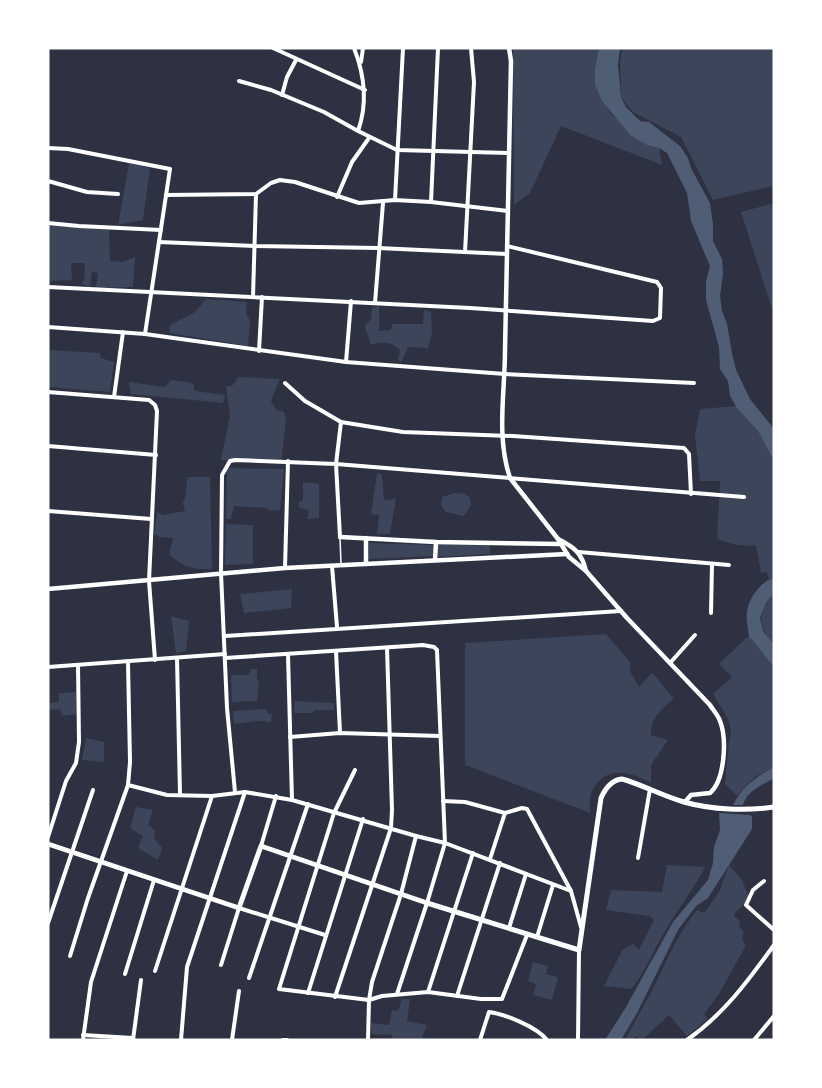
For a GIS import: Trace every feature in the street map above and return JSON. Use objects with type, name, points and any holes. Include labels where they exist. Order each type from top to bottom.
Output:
[{"type":"main road","points":[[48,844],[239,908],[261,846],[453,912],[579,950],[601,798],[604,790],[616,780],[622,779],[685,802],[712,807],[774,807]]},
{"type":"street","points":[[354,48],[365,90],[362,119],[358,131]]},
{"type":"street","points":[[360,64],[363,48]]},
{"type":"street","points":[[395,200],[403,48]]},
{"type":"street","points":[[431,202],[438,48]]},
{"type":"street","points":[[465,252],[472,153],[474,82],[471,48]]},
{"type":"street","points":[[509,48],[511,61],[502,451],[510,478],[567,554],[586,571],[720,720],[723,760],[718,784],[710,793],[691,795],[685,802]]},
{"type":"street","points":[[276,49],[365,90]]},
{"type":"street","points":[[282,95],[287,77],[296,60]]},
{"type":"street","points":[[239,81],[324,112],[397,150],[509,153]]},
{"type":"street","points":[[337,197],[352,162],[369,137]]},
{"type":"street","points":[[48,148],[68,149],[170,169],[144,334]]},
{"type":"street","points":[[166,195],[256,194],[271,183],[280,180],[295,182],[359,202],[383,203],[395,200],[431,202],[508,211]]},
{"type":"street","points":[[48,181],[87,192],[118,194]]},
{"type":"street","points":[[254,297],[256,194]]},
{"type":"street","points":[[375,303],[383,203]]},
{"type":"street","points":[[48,222],[79,226],[161,230]]},
{"type":"street","points":[[159,242],[507,254]]},
{"type":"street","points":[[48,287],[658,320],[661,288],[657,282],[507,246]]},
{"type":"street","points":[[259,351],[262,297]]},
{"type":"street","points":[[346,363],[351,302]]},
{"type":"street","points":[[48,327],[144,334],[346,363],[505,375],[694,383]]},
{"type":"street","points":[[114,397],[123,332]]},
{"type":"street","points":[[285,383],[305,401],[342,422],[403,432],[501,436],[673,447],[687,450],[691,494]]},
{"type":"street","points":[[48,392],[149,400],[155,405],[157,411],[156,454],[149,581],[154,660]]},
{"type":"street","points":[[342,422],[336,464],[340,537],[491,544],[559,541],[574,547],[579,552],[586,571]]},
{"type":"street","points":[[48,446],[156,454]]},
{"type":"street","points":[[235,792],[227,708],[221,573],[222,475],[230,461],[336,464],[744,497]]},
{"type":"street","points":[[285,568],[288,461]]},
{"type":"street","points":[[48,511],[151,519]]},
{"type":"street","points":[[366,538],[366,564]]},
{"type":"street","points":[[435,560],[436,542]]},
{"type":"street","points":[[579,552],[729,565]]},
{"type":"street","points":[[48,590],[285,568],[567,554]]},
{"type":"street","points":[[711,613],[712,564]]},
{"type":"street","points":[[332,566],[337,627]]},
{"type":"street","points":[[225,636],[337,627],[621,611]]},
{"type":"street","points":[[670,663],[695,635]]},
{"type":"street","points":[[48,667],[177,658],[288,655],[423,645],[434,647],[437,650],[445,843],[397,994]]},
{"type":"street","points":[[335,997],[391,828],[387,648]]},
{"type":"street","points":[[336,651],[340,733]]},
{"type":"street","points":[[288,655],[292,800]]},
{"type":"street","points":[[177,658],[180,794]]},
{"type":"street","points":[[70,957],[100,862],[128,785],[130,762],[128,662]]},
{"type":"street","points":[[48,837],[66,780],[76,763],[79,742],[78,664]]},
{"type":"street","points":[[290,737],[340,733],[440,736]]},
{"type":"street","points":[[355,770],[334,813],[279,989],[369,1000],[397,994],[428,992],[502,999],[527,935]]},
{"type":"street","points":[[128,785],[154,793],[212,796],[245,792],[276,796],[445,843],[571,891]]},
{"type":"street","points":[[638,858],[650,789]]},
{"type":"street","points":[[48,923],[93,790]]},
{"type":"street","points":[[181,1040],[187,967],[245,792]]},
{"type":"street","points":[[155,971],[212,796]]},
{"type":"street","points":[[261,846],[276,796]]},
{"type":"street","points":[[443,801],[465,802],[504,813],[522,808],[527,809],[571,891],[581,927]]},
{"type":"street","points":[[249,978],[308,804]]},
{"type":"street","points":[[490,859],[504,813]]},
{"type":"street","points":[[308,993],[363,819]]},
{"type":"street","points":[[368,1040],[369,1000],[377,963],[401,894],[416,836]]},
{"type":"street","points":[[428,992],[473,853]]},
{"type":"street","points":[[457,996],[500,863]]},
{"type":"street","points":[[127,871],[91,982],[83,1038],[133,1039],[141,980]]},
{"type":"street","points":[[509,929],[525,874]]},
{"type":"street","points":[[125,974],[154,880]]},
{"type":"street","points":[[764,881],[753,890],[746,905],[774,930]]},
{"type":"street","points":[[536,938],[553,885]]},
{"type":"street","points":[[220,965],[239,908],[325,935]]},
{"type":"street","points":[[687,1040],[730,1004],[774,945]]},
{"type":"street","points":[[578,1040],[579,950]]},
{"type":"street","points":[[232,1040],[239,991]]},
{"type":"street","points":[[480,1040],[489,1012],[539,1031],[547,1040]]},
{"type":"street","points":[[754,1040],[774,1016]]},
{"type":"lane","points":[[340,537],[341,565]]},
{"type":"shaded area","points":[[513,48],[599,48],[595,68],[610,113],[649,146],[659,148],[662,165],[561,126],[530,193],[514,205]]},
{"type":"shaded area","points":[[599,48],[620,48],[618,65],[621,97],[626,107],[640,121],[649,122],[680,146],[710,203],[713,241],[722,259],[723,274],[720,296],[722,311],[727,324],[736,370],[750,399],[774,429],[774,461],[758,431],[737,408],[730,396],[728,381],[720,369],[719,347],[706,300],[706,281],[710,266],[691,221],[687,193],[667,153],[631,136],[602,101],[595,84]]},
{"type":"shaded area","points":[[622,48],[774,48],[774,186],[713,200],[681,137],[633,112],[621,97]]},
{"type":"shaded area","points":[[129,163],[150,168],[143,220],[118,225]]},
{"type":"shaded area","points":[[774,203],[774,315],[741,212]]},
{"type":"shaded area","points":[[48,225],[109,230],[110,261],[122,262],[135,257],[133,287],[96,288],[98,273],[92,272],[90,287],[82,284],[85,263],[71,263],[72,280],[48,281]]},
{"type":"shaded area","points":[[206,299],[247,302],[246,313],[250,321],[248,346],[169,333],[170,325],[195,312]]},
{"type":"shaded area","points":[[379,306],[379,331],[390,330],[393,324],[423,324],[424,310],[431,312],[432,333],[428,348],[408,347],[401,363],[398,360],[400,350],[396,347],[386,343],[370,345],[365,325],[371,319],[372,308]]},
{"type":"shaded area","points":[[48,350],[100,353],[101,358],[114,362],[110,392],[48,387]]},
{"type":"shaded area","points":[[238,377],[280,379],[271,401],[277,410],[284,412],[286,420],[281,463],[221,460],[230,415],[226,386],[232,386]]},
{"type":"shaded area","points":[[171,380],[193,383],[195,391],[225,395],[223,403],[131,394],[129,382],[165,387]]},
{"type":"shaded area","points":[[736,406],[758,431],[774,461],[774,578],[769,579],[766,572],[761,573],[756,546],[736,545],[717,539],[720,481],[700,481],[695,436],[700,409]]},
{"type":"shaded area","points":[[227,468],[284,469],[280,510],[269,511],[268,508],[234,506],[231,519],[226,519]]},
{"type":"shaded area","points":[[377,473],[382,474],[384,500],[396,499],[390,534],[377,534],[379,515],[371,514]]},
{"type":"shaded area","points":[[188,477],[210,477],[212,569],[194,568],[179,562],[169,554],[173,538],[154,534],[157,512],[163,515],[185,511],[183,502]]},
{"type":"shaded area","points":[[303,482],[319,484],[319,518],[307,519],[309,510],[299,508],[299,502],[303,500]]},
{"type":"shaded area","points":[[454,493],[465,494],[470,498],[471,505],[464,516],[446,512],[441,505],[442,497]]},
{"type":"shaded area","points":[[226,524],[253,525],[253,564],[225,565]]},
{"type":"shaded area","points":[[369,543],[433,545],[433,556],[369,559]]},
{"type":"shaded area","points":[[437,544],[490,545],[490,554],[437,557]]},
{"type":"shaded area","points":[[774,578],[774,593],[766,603],[760,618],[763,631],[774,645],[774,666],[749,637],[747,611],[755,593],[762,585]]},
{"type":"shaded area","points":[[292,589],[291,608],[244,613],[240,594]]},
{"type":"shaded area","points":[[774,593],[774,646],[764,632],[761,620],[764,607]]},
{"type":"shaded area","points":[[171,616],[189,621],[186,651],[176,653]]},
{"type":"shaded area","points":[[606,634],[630,662],[630,671],[639,687],[652,673],[674,698],[652,724],[651,735],[668,740],[651,765],[651,783],[628,774],[613,773],[606,776],[592,791],[590,813],[465,765],[465,643]]},
{"type":"shaded area","points":[[749,637],[774,666],[774,767],[755,777],[737,796],[725,784],[731,729],[727,717],[713,694],[732,677],[719,664]]},
{"type":"shaded area","points":[[251,669],[257,669],[259,682],[257,701],[232,702],[231,675],[249,675]]},
{"type":"shaded area","points":[[76,692],[76,714],[62,716],[60,709],[48,710],[48,703],[59,702],[59,693]]},
{"type":"shaded area","points":[[295,701],[334,703],[334,710],[294,713]]},
{"type":"shaded area","points":[[266,709],[268,714],[272,714],[271,722],[234,724],[233,711]]},
{"type":"shaded area","points":[[86,738],[104,742],[104,762],[82,760]]},
{"type":"shaded area","points":[[774,767],[774,778],[751,792],[743,805],[733,805],[750,783]]},
{"type":"shaded area","points":[[136,807],[153,810],[148,825],[155,830],[154,838],[162,848],[158,860],[138,848],[143,836],[130,828]]},
{"type":"shaded area","points":[[719,813],[750,815],[752,829],[708,898],[696,906],[678,930],[621,1040],[605,1040],[673,922],[708,880],[713,863],[714,847],[720,830]]},
{"type":"shaded area","points":[[667,865],[705,867],[631,989],[604,986],[623,949],[633,944],[639,950],[654,920],[649,916],[606,910],[611,890],[662,892]]},
{"type":"shaded area","points":[[729,865],[742,880],[749,897],[734,916],[740,921],[739,927],[744,932],[742,939],[746,945],[719,994],[704,1014],[708,1019],[687,1036],[669,1015],[642,1040],[636,1036],[633,1040],[625,1040],[679,936],[697,910],[704,913],[719,892]]},
{"type":"shaded area","points":[[533,962],[548,966],[546,974],[558,977],[552,1000],[533,995],[536,984],[528,981]]},
{"type":"shaded area","points":[[402,999],[410,999],[407,1021],[427,1025],[421,1040],[392,1040],[392,1035],[372,1034],[371,1023],[389,1025],[392,1010],[398,1011]]}]
